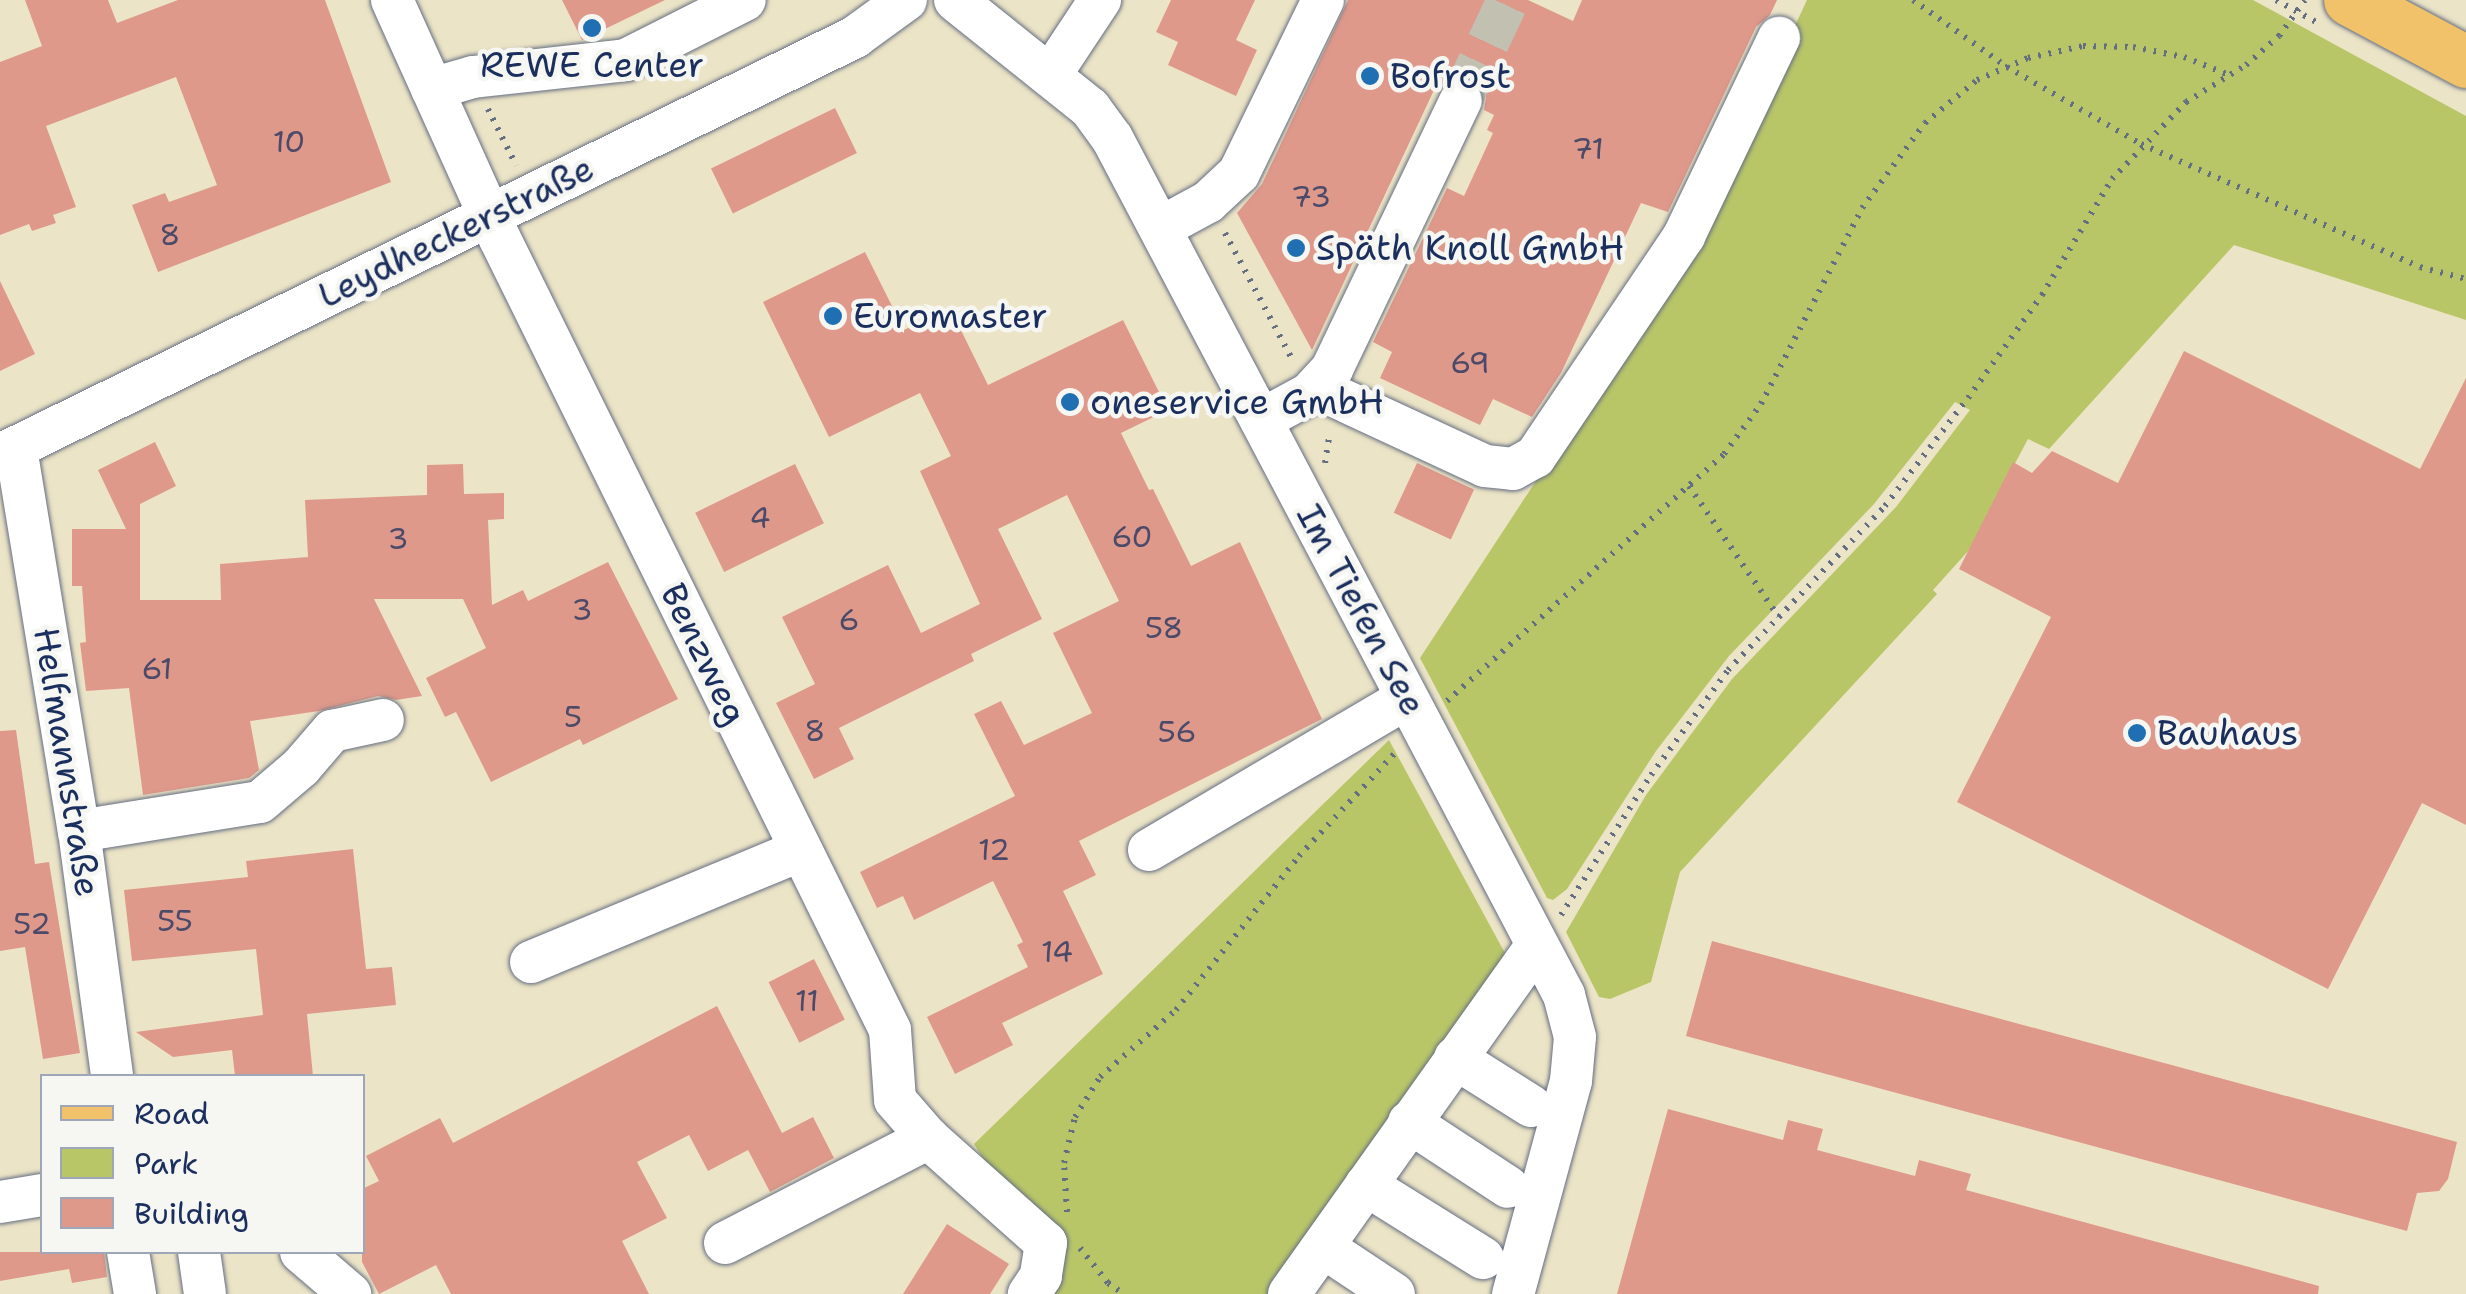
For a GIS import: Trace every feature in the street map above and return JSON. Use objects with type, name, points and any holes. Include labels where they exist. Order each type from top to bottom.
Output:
[{"type":"main road","points":[[2350,0],[2466,62]]},
{"type":"street","name":"Benzweg","points":[[392,0],[488,215],[890,1030],[895,1100],[928,1138]]},
{"type":"street","points":[[432,89],[472,77],[626,60],[744,0]]},
{"type":"street","name":"Leydheckerstraße","points":[[8,452],[855,37],[906,0]]},
{"type":"street","name":"Im Tiefen See","points":[[955,0],[1051,74],[1105,126],[1261,420],[1423,704],[1570,1010],[1576,1050],[1512,1294]]},
{"type":"street","points":[[1051,74],[1100,0]]},
{"type":"street","points":[[1160,228],[1208,202],[1239,174],[1323,0]]},
{"type":"street","points":[[1316,388],[1485,466],[1513,469],[1535,457],[1684,236],[1779,38]]},
{"type":"street","points":[[1261,420],[1316,388],[1339,357],[1461,100]]},
{"type":"street","name":"Helfmannstraße","points":[[8,452],[79,831],[112,1074]]},
{"type":"street","points":[[1148,850],[1423,704]]},
{"type":"street","points":[[79,831],[260,802],[301,767],[332,731],[382,720]]},
{"type":"street","points":[[531,962],[801,850]]},
{"type":"street","points":[[1288,1294],[1538,945]]},
{"type":"street","points":[[1455,1058],[1531,1106]]},
{"type":"street","points":[[1409,1122],[1508,1187]]},
{"type":"street","points":[[726,1243],[928,1138],[1060,1243],[1028,1294]]},
{"type":"street","points":[[1366,1185],[1483,1258]]},
{"type":"street","points":[[0,1202],[40,1195]]},
{"type":"street","points":[[1322,1246],[1394,1294]]},
{"type":"street","points":[[128,1254],[135,1294]]},
{"type":"street","points":[[199,1254],[205,1294]]},
{"type":"street","points":[[303,1254],[350,1294]]},
{"type":"path","points":[[1913,0],[2007,67],[2142,144],[2420,266],[2466,279]]},
{"type":"path","points":[[1538,945],[1678,736],[1778,616],[1907,479],[2042,295],[2112,179],[2186,102],[2230,75],[2279,36],[2305,0]]},
{"type":"path","points":[[1423,704],[1724,454],[1752,418],[1833,257],[1896,160],[1938,112],[1976,80],[2007,67],[2083,46],[2133,47],[2184,57],[2230,75]]},
{"type":"path","points":[[1689,486],[1778,616]]},
{"type":"path","points":[[1124,1294],[1060,1243],[1064,1163],[1075,1117],[1100,1076],[1176,1010],[1207,976],[1299,856],[1404,742]]},
{"type":"green space","points":[[1807,0],[2253,0],[2466,116],[2466,320],[2234,245],[2049,449],[2028,439],[1969,550],[1933,590],[1937,594],[1680,872],[1651,982],[1610,999],[1599,997],[1566,932],[1646,795],[1732,679],[1896,507],[1970,410],[1955,402],[1874,504],[1729,656],[1656,751],[1567,889],[1553,900],[1547,898],[1420,658],[1695,238]]},
{"type":"green space","points":[[1389,740],[1512,966],[1271,1294],[1044,1294],[1000,1186],[974,1144]]},
{"type":"building","points":[[25,0],[108,0],[117,23],[178,0],[325,0],[391,182],[158,272],[132,205],[165,193],[169,202],[217,185],[176,77],[46,126],[76,207],[53,215],[56,223],[32,231],[29,224],[0,235],[0,62],[42,46]]},
{"type":"building","name":"REWE Center","points":[[562,0],[665,0],[582,40]]},
{"type":"building","points":[[1171,0],[1255,0],[1236,40],[1257,50],[1236,96],[1168,65],[1178,42],[1156,32]]},
{"type":"building","points":[[1348,0],[1528,0],[1573,21],[1582,0],[1777,0],[1770,15],[1756,27],[1668,212],[1641,203],[1561,373],[1532,417],[1493,399],[1480,425],[1380,378],[1392,352],[1373,342],[1447,188],[1464,196],[1493,133],[1487,130],[1494,115],[1484,110],[1486,97],[1473,78],[1458,75],[1435,88],[1312,350],[1237,213],[1262,184]]},
{"type":"building","points":[[835,108],[857,153],[733,213],[711,168]]},
{"type":"building","points":[[865,252],[904,330],[950,308],[988,385],[1123,320],[1168,410],[1121,433],[1149,490],[1153,489],[1191,566],[1240,542],[1322,719],[1079,841],[1096,875],[1063,891],[1103,974],[1002,1023],[1013,1045],[955,1074],[927,1017],[1028,967],[1017,945],[1023,942],[993,881],[914,920],[903,896],[877,908],[860,872],[1015,796],[974,714],[1001,701],[1024,745],[1092,713],[1053,633],[1119,601],[1067,495],[998,529],[1042,619],[971,654],[974,661],[839,728],[854,759],[814,779],[776,703],[815,684],[782,617],[888,565],[921,633],[980,604],[920,471],[951,456],[920,393],[829,437],[763,302]]},
{"type":"building","points":[[0,281],[35,354],[0,371]]},
{"type":"building","points":[[2184,351],[2420,469],[2466,378],[2466,825],[2422,803],[2328,989],[1957,802],[2051,617],[1959,569],[2013,462],[2032,473],[2052,451],[2118,483]]},
{"type":"building","points":[[155,442],[176,486],[140,504],[140,600],[221,600],[220,564],[308,557],[305,500],[427,495],[427,465],[463,464],[464,494],[504,493],[504,519],[488,520],[492,605],[523,590],[528,601],[608,562],[678,699],[583,745],[580,739],[491,782],[456,712],[445,717],[426,678],[486,648],[463,599],[374,599],[422,696],[396,700],[378,696],[319,711],[250,721],[259,770],[249,778],[143,795],[129,688],[86,691],[80,643],[86,642],[82,586],[72,586],[72,529],[126,529],[98,470]]},
{"type":"building","points":[[1417,463],[1474,490],[1451,539],[1394,513]]},
{"type":"building","points":[[795,464],[824,523],[724,572],[695,513]]},
{"type":"building","points":[[16,730],[35,864],[49,862],[80,1053],[43,1059],[25,947],[0,951],[0,731]]},
{"type":"building","points":[[353,849],[366,969],[392,967],[396,1005],[307,1014],[313,1074],[235,1074],[232,1050],[173,1057],[136,1032],[263,1015],[256,949],[132,961],[124,890],[248,877],[246,861]]},
{"type":"building","points":[[1712,941],[2457,1142],[2448,1179],[2439,1191],[2417,1193],[2407,1231],[1686,1036]]},
{"type":"building","points":[[814,959],[845,1020],[799,1043],[769,982]]},
{"type":"building","points":[[717,1006],[782,1133],[813,1117],[834,1158],[770,1192],[748,1150],[708,1171],[689,1135],[637,1162],[667,1218],[622,1241],[649,1294],[451,1294],[436,1265],[379,1294],[362,1262],[365,1188],[379,1181],[366,1156],[440,1118],[453,1143]]},
{"type":"building","points":[[1668,1109],[1783,1140],[1788,1120],[1823,1129],[1817,1150],[1915,1176],[1919,1160],[1971,1174],[1966,1190],[2319,1286],[2318,1294],[1617,1294]]},
{"type":"building","points":[[947,1224],[1009,1264],[990,1294],[903,1294]]},
{"type":"building","points":[[0,1252],[104,1254],[107,1277],[72,1283],[69,1269],[0,1281]]},
{"type":"tunnel","points":[[1461,100],[1508,0]]},
{"type":"place","name":"REWE Center","points":[[592,28]]},
{"type":"place","name":"Bofrost","points":[[1370,76]]},
{"type":"place","name":"Späth Knoll GmbH","points":[[1296,248]]},
{"type":"place","name":"Euromaster","points":[[833,316]]},
{"type":"place","name":"oneservice GmbH","points":[[1070,402]]},
{"type":"place","name":"Bauhaus","points":[[2137,733]]}]
